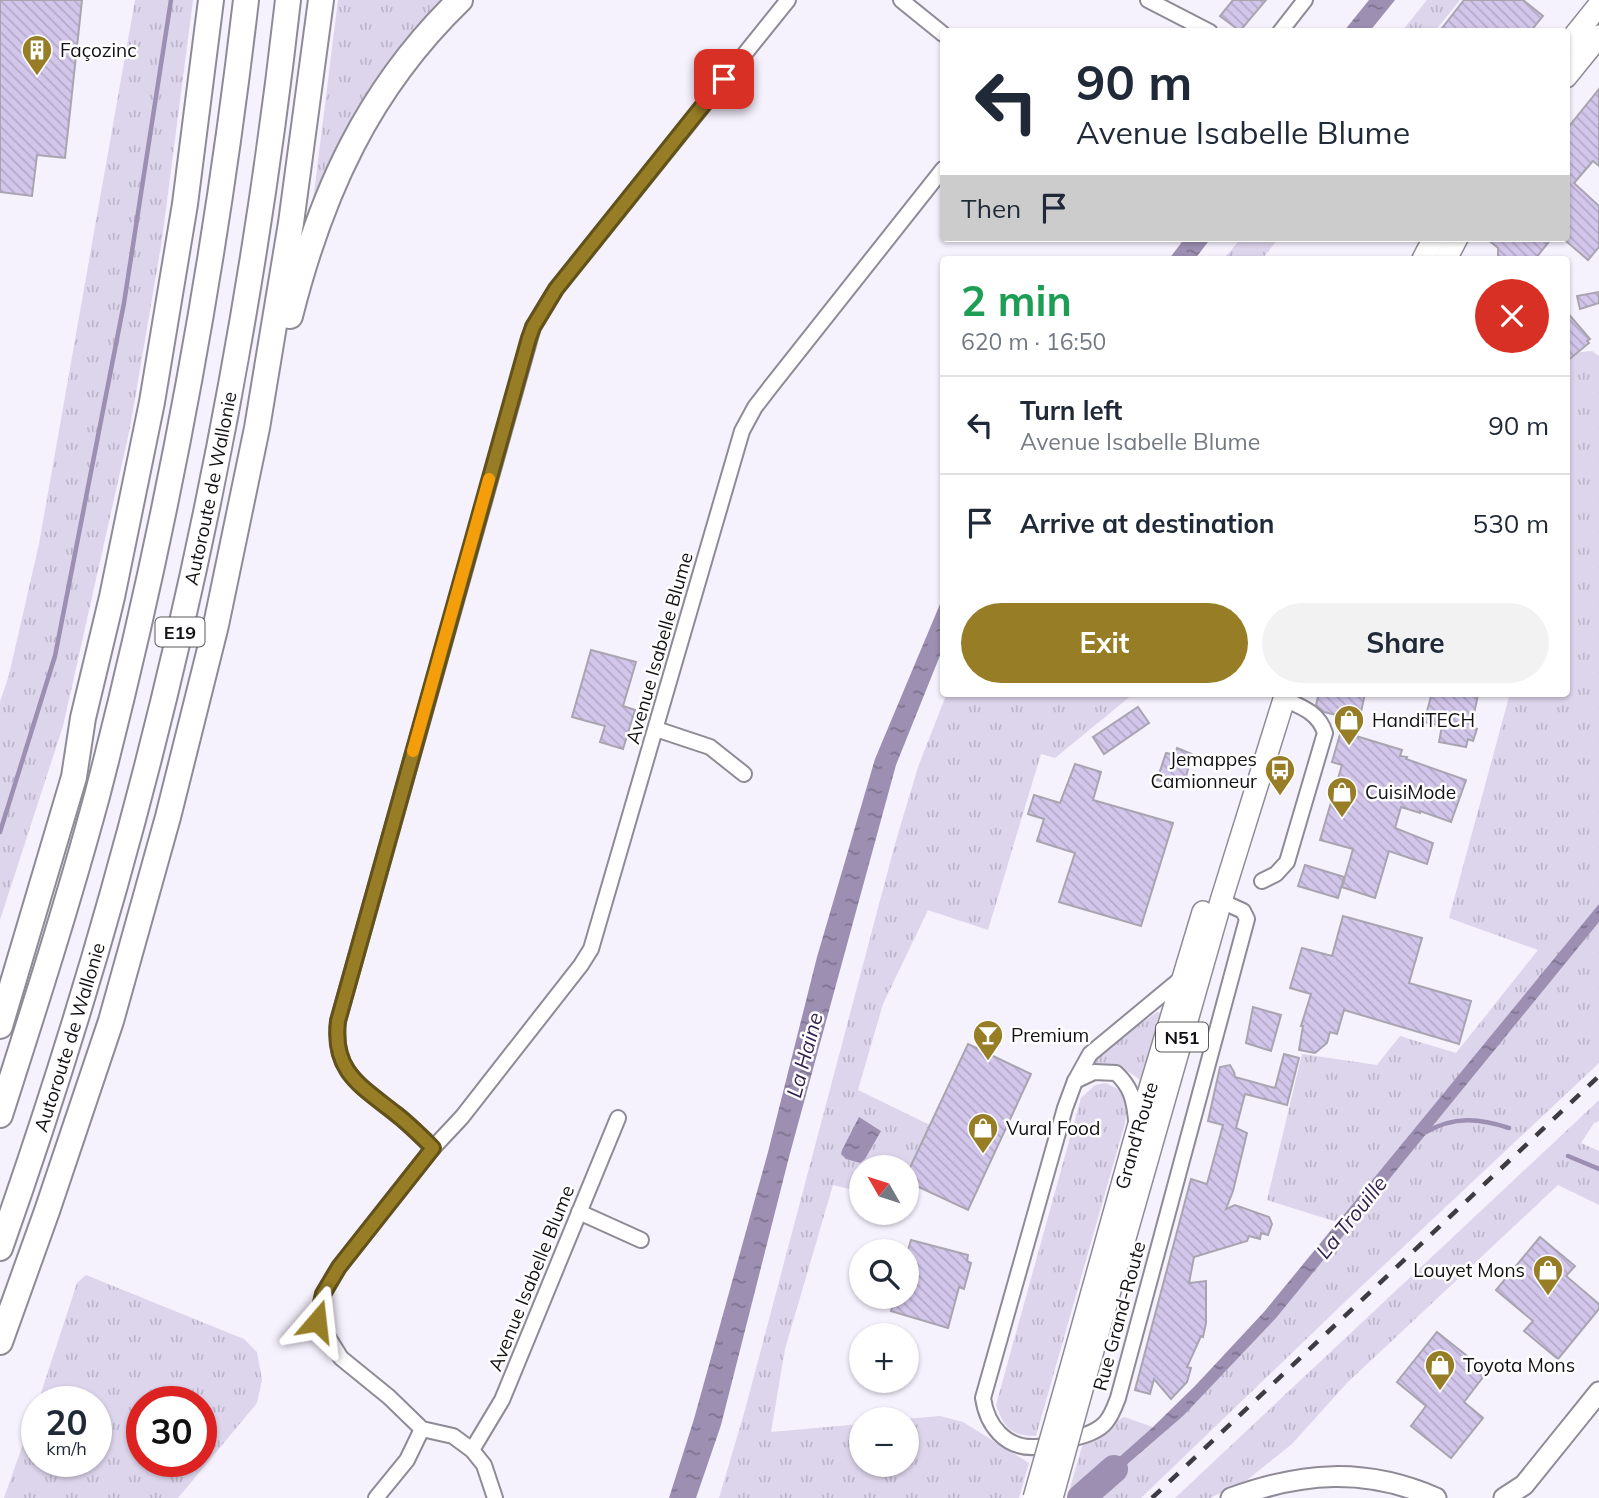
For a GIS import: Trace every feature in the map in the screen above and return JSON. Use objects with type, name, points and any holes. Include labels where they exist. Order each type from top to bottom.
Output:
[{"type":"highway","points":[[0,973],[83,718],[112,597],[152,402],[185,204],[211,0]]},
{"type":"highway","name":"E19","points":[[0,1115],[40,991],[97,796],[141,609],[184,409],[218,209],[246,0]]},
{"type":"highway","name":"Autoroute de Wallonie","points":[[0,1248],[80,1010],[138,805],[184,619],[227,416],[259,215],[288,0]]},
{"type":"highway","points":[[0,1342],[52,1199],[115,1009],[168,817],[216,625],[257,428],[291,223],[321,0]]},
{"type":"highway","points":[[257,428],[308,249],[344,158],[372,107],[399,68],[460,0]]},
{"type":"highway","points":[[0,1026],[74,777],[83,718]]},
{"type":"main road","points":[[1570,41],[1599,5]]},
{"type":"main road","points":[[1570,72],[1599,36]]},
{"type":"main road","name":"Grand'Route","points":[[1034,1498],[1076,1380],[1221,901],[1279,697]]},
{"type":"main road","name":"Grand'Route","points":[[1052,1498],[1076,1380],[1137,1131],[1183,977],[1279,697]]},
{"type":"street","points":[[433,1148],[352,1078],[339,1053],[338,1021],[525,352],[533,327],[556,289],[789,0]]},
{"type":"street","points":[[901,0],[940,32]]},
{"type":"street","points":[[1148,0],[1202,28]]},
{"type":"street","points":[[1288,25],[1306,0]]},
{"type":"street","name":"Avenue Isabelle Blume","points":[[618,1118],[502,1400],[472,1450],[453,1436],[422,1429],[389,1397],[341,1358],[317,1321],[323,1294],[339,1267],[433,1148],[462,1117],[587,957],[602,916],[742,431],[755,407],[940,173]]},
{"type":"street","points":[[1262,881],[1276,874],[1287,862],[1325,733],[1322,723],[1307,709],[1284,697]]},
{"type":"street","points":[[656,729],[710,747],[744,774]]},
{"type":"street","name":"Rue Grand-Route","points":[[1075,1081],[983,1398],[988,1422],[997,1433],[1027,1447],[1038,1447],[1087,1435],[1105,1424],[1115,1405],[1247,919],[1243,911],[1221,901]]},
{"type":"street","points":[[1075,1081],[1090,1054],[1183,977]]},
{"type":"street","points":[[1075,1081],[1094,1072],[1116,1073],[1128,1084],[1134,1099],[1137,1131]]},
{"type":"street","points":[[579,1213],[640,1240]]},
{"type":"street","points":[[1504,1498],[1522,1491],[1596,1400]]},
{"type":"street","points":[[376,1498],[407,1460],[422,1429]]},
{"type":"street","points":[[472,1450],[484,1465],[495,1498]]},
{"type":"street","points":[[1231,1498],[1269,1484],[1323,1476],[1346,1476],[1406,1486],[1436,1498]]},
{"type":"street","points":[[1373,1480],[1406,1498]]},
{"type":"street","points":[[1251,1498],[1269,1484]]},
{"type":"green space","points":[[135,0],[193,0],[162,240],[130,428],[63,726],[0,920],[0,702],[9,675],[39,544]]},
{"type":"green space","points":[[338,0],[448,0],[312,209]]},
{"type":"green space","points":[[1427,0],[1460,0],[1437,28],[1404,28]]},
{"type":"green space","points":[[1238,242],[1276,242],[1264,256],[1226,256]]},
{"type":"green space","points":[[1570,351],[1592,351],[1599,356],[1599,1063],[1141,1498],[1067,1498],[1084,1440],[1124,1417],[1153,1427],[1264,1312],[1337,1222],[1267,1200],[1302,1054],[1377,1065],[1400,1036],[1456,1053],[1538,950],[1449,918],[1509,697],[1570,697]]},
{"type":"green space","points":[[945,697],[1130,697],[1055,758],[1041,754],[988,930],[928,910],[883,1004],[858,1090],[930,1125],[916,1155],[849,1155],[849,1189],[833,1185],[785,1349],[771,1432],[849,1425],[849,1477],[919,1477],[919,1418],[940,1416],[963,1422],[1029,1463],[1019,1498],[719,1498],[745,1410],[895,844],[918,767]]},
{"type":"green space","points":[[1157,1012],[1161,1013],[1140,1080],[1116,1066],[1090,1065],[1098,1054]]},
{"type":"green space","points":[[1106,1083],[1118,1089],[1127,1101],[1125,1123],[1036,1436],[1020,1434],[1006,1425],[996,1405],[1081,1098],[1095,1085]]},
{"type":"green space","points":[[1599,1100],[1599,1121],[1594,1123],[1581,1143],[1599,1151],[1599,1205],[1558,1185],[1347,1383],[1292,1444],[1247,1480],[1210,1498],[1175,1498]]},
{"type":"green space","points":[[86,1275],[244,1339],[257,1352],[262,1380],[257,1403],[217,1451],[217,1386],[126,1386],[126,1477],[195,1477],[178,1498],[4,1498],[21,1450],[21,1477],[112,1477],[112,1386],[43,1386],[77,1283]]},
{"type":"water","points":[[1369,0],[1395,0],[1372,28],[1346,28]]},
{"type":"water","points":[[1182,242],[1208,242],[1197,256],[1171,256]]},
{"type":"water","name":"La Haine","points":[[940,604],[940,655],[896,765],[789,1157],[721,1425],[696,1498],[669,1498],[694,1419],[768,1152],[817,957],[875,759]]},
{"type":"water","points":[[1599,904],[1599,922],[1276,1318],[1183,1416],[1085,1498],[1089,1480],[1108,1467],[1153,1427],[1264,1312]]},
{"type":"water","points":[[859,1117],[881,1131],[867,1155],[849,1155],[849,1160],[841,1154]]},
{"type":"building","name":"Façozinc","points":[[0,0],[82,0],[65,158],[37,155],[32,196],[0,192]]},
{"type":"building","points":[[1233,0],[1266,0],[1243,28],[1236,28],[1220,16]]},
{"type":"building","points":[[1464,0],[1523,0],[1543,16],[1533,28],[1442,28]]},
{"type":"building","points":[[1599,89],[1599,166],[1593,161],[1574,183],[1599,206],[1599,247],[1588,260],[1567,242],[1570,242],[1570,125]]},
{"type":"building","points":[[1491,242],[1549,242],[1537,256],[1498,256],[1498,248]]},
{"type":"building","points":[[1599,292],[1599,303],[1580,309],[1577,296]]},
{"type":"building","points":[[1570,316],[1590,339],[1587,341],[1589,343],[1570,359]]},
{"type":"building","points":[[591,650],[636,662],[623,706],[635,710],[623,749],[600,742],[605,726],[572,717]]},
{"type":"building","points":[[1318,697],[1364,697],[1356,736],[1402,750],[1400,756],[1407,757],[1406,759],[1466,780],[1451,822],[1401,807],[1395,828],[1433,843],[1427,864],[1389,851],[1375,898],[1342,887],[1353,849],[1320,840],[1342,765],[1332,762],[1345,717],[1324,712],[1316,705]]},
{"type":"building","points":[[1431,697],[1478,697],[1471,727],[1477,729],[1473,741],[1468,739],[1466,747],[1439,742],[1442,726],[1424,722]]},
{"type":"building","points":[[1138,707],[1149,723],[1104,754],[1093,737]]},
{"type":"building","points":[[1177,748],[1192,754],[1183,788],[1157,780],[1166,753],[1175,755]]},
{"type":"building","points":[[1075,764],[1101,772],[1093,800],[1173,823],[1141,926],[1059,902],[1075,853],[1037,841],[1044,819],[1028,814],[1034,795],[1060,803]]},
{"type":"building","points":[[1305,865],[1344,877],[1338,898],[1298,886]]},
{"type":"building","points":[[1343,916],[1422,938],[1409,983],[1471,1001],[1459,1044],[1344,1010],[1337,1034],[1330,1032],[1327,1043],[1315,1053],[1299,1050],[1301,1026],[1311,994],[1290,988],[1302,948],[1332,956]]},
{"type":"building","points":[[1253,1007],[1281,1015],[1271,1051],[1246,1043]]},
{"type":"building","points":[[968,1044],[1031,1074],[968,1210],[919,1187],[919,1155],[916,1155]]},
{"type":"building","points":[[1284,1054],[1299,1058],[1287,1105],[1245,1094],[1236,1128],[1247,1133],[1226,1209],[1235,1205],[1269,1217],[1272,1224],[1268,1235],[1261,1233],[1260,1239],[1249,1236],[1247,1241],[1194,1257],[1189,1283],[1206,1281],[1206,1323],[1203,1337],[1201,1336],[1187,1367],[1191,1368],[1187,1382],[1171,1399],[1154,1379],[1150,1394],[1135,1390],[1191,1179],[1207,1184],[1223,1125],[1208,1121],[1220,1067],[1230,1065],[1235,1077],[1275,1088]]},
{"type":"building","name":"Louyet Mons","points":[[1540,1237],[1575,1266],[1566,1276],[1599,1304],[1599,1309],[1558,1359],[1524,1331],[1533,1321],[1496,1290]]},
{"type":"building","points":[[919,1242],[968,1255],[967,1261],[971,1263],[964,1289],[959,1287],[948,1328],[891,1311],[919,1309]]},
{"type":"building","name":"Toyota Mons","points":[[1437,1332],[1487,1372],[1464,1402],[1483,1418],[1451,1458],[1411,1426],[1426,1406],[1397,1382]]},
{"type":"waterway","points":[[0,832],[55,656],[124,303],[171,0]]},
{"type":"waterway","points":[[1426,1132],[1447,1123],[1467,1120],[1509,1128]]},
{"type":"waterway","points":[[1568,1156],[1599,1169]]},
{"type":"waterway","name":"La Trouille","points":[[1081,1498],[1114,1469]]},
{"type":"railway","points":[[1152,1498],[1599,1076]]},
{"type":"slow traffic","points":[[413,751],[489,479]]},
{"type":"place","name":"Façozinc","points":[[37,77]]},
{"type":"place","name":"HandiTECH","points":[[1349,747]]},
{"type":"place","name":"Jemappes Camionneur","points":[[1280,797]]},
{"type":"place","name":"CuisiMode","points":[[1342,819]]},
{"type":"place","name":"Premium","points":[[988,1062]]},
{"type":"place","name":"Vural Food","points":[[983,1155]]},
{"type":"place","name":"Louyet Mons","points":[[1548,1297]]},
{"type":"place","name":"Toyota Mons","points":[[1440,1392]]},
{"type":"route","points":[[317,1321],[323,1294],[339,1267],[433,1148],[346,1071],[339,1053],[336,1033],[529,338],[556,289],[724,79]]}]
